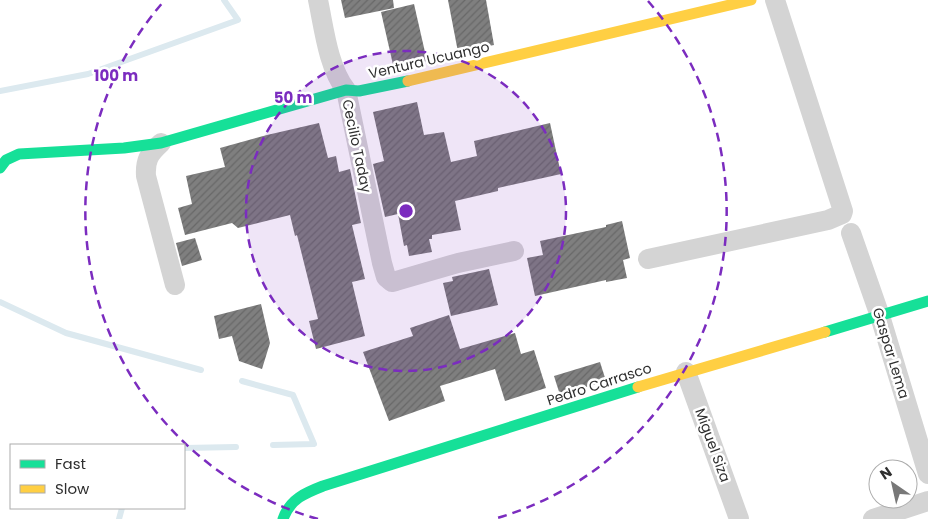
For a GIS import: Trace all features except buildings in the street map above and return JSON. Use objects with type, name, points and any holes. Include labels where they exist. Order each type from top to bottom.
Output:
[{"type":"street","name":"Cecilio Taday","points":[[318,0],[337,79],[346,90],[382,263],[389,280],[392,282],[403,280],[458,263],[514,251]]},
{"type":"street","name":"Ventura Ucuango","points":[[0,168],[6,160],[19,154],[124,148],[161,143],[346,90],[359,91],[384,86],[751,0]]},
{"type":"street","points":[[648,259],[828,220],[839,216],[843,211],[775,0]]},
{"type":"street","points":[[161,143],[147,158],[145,165],[146,176],[175,285]]},
{"type":"street","name":"Gaspar Lema","points":[[851,233],[880,316],[928,474]]},
{"type":"street","name":"Pedro Carrasco","points":[[284,514],[292,501],[323,486],[686,372],[928,301]]},
{"type":"street","name":"Miguel Siza","points":[[686,372],[739,519]]},
{"type":"street","points":[[873,519],[928,501]]},
{"type":"waterway","points":[[0,91],[88,74],[238,20],[224,0]]},
{"type":"waterway","points":[[0,302],[66,333],[201,370]]},
{"type":"waterway","points":[[242,381],[293,395],[314,444],[273,445]]},
{"type":"waterway","points":[[185,448],[236,447]]},
{"type":"waterway","points":[[119,519],[122,509]]},
{"type":"traffic: fast","points":[[0,168],[6,160],[19,154],[124,148],[161,143],[346,90],[359,91],[408,81]]},
{"type":"traffic: fast","points":[[825,332],[928,301]]},
{"type":"traffic: fast","points":[[283,519],[294,502],[304,494],[323,486],[638,387]]},
{"type":"traffic: slow","points":[[408,81],[751,0]]},
{"type":"traffic: slow","points":[[638,387],[825,332]]}]
